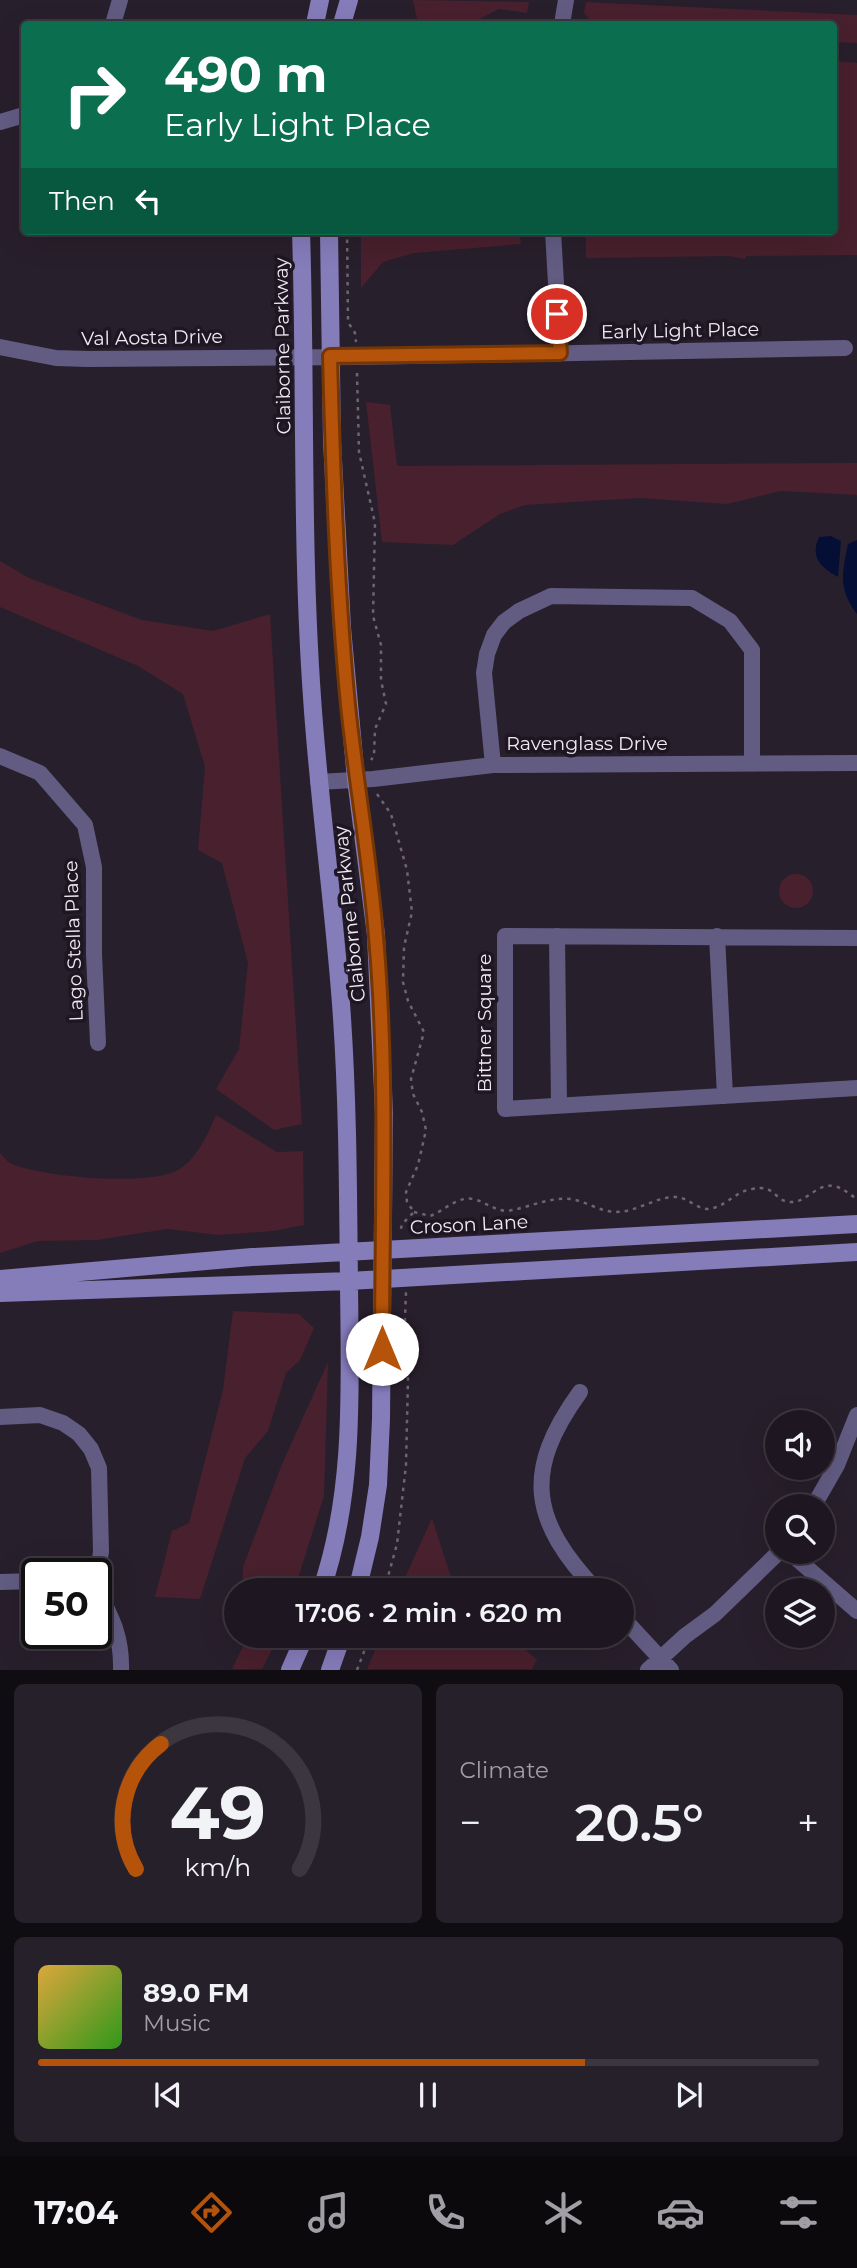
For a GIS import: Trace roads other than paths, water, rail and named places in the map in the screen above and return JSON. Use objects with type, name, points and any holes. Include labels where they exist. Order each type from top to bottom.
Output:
[{"type":"main road","points":[[316,21],[320,0]]},
{"type":"main road","points":[[343,21],[349,0]]},
{"type":"main road","name":"Claiborne Parkway","points":[[301,235],[308,613],[318,782],[342,1015],[347,1127],[350,1351],[346,1461],[343,1499],[325,1578]]},
{"type":"main road","name":"Claiborne Parkway","points":[[329,235],[330,356],[342,628],[356,779],[376,935],[384,1113],[378,1485],[360,1578]]},
{"type":"main road","name":"Croson Lane","points":[[0,1279],[252,1257],[857,1224]]},
{"type":"main road","points":[[0,1293],[348,1281],[857,1252]]},
{"type":"main road","points":[[290,1670],[300,1648]]},
{"type":"main road","points":[[330,1670],[338,1648]]},
{"type":"street","points":[[114,21],[120,0]]},
{"type":"street","points":[[562,21],[566,0]]},
{"type":"street","points":[[0,122],[21,116]]},
{"type":"street","points":[[553,235],[560,353]]},
{"type":"street","name":"Val Aosta Drive","points":[[0,347],[72,359],[305,356]]},
{"type":"street","name":"Early Light Place","points":[[305,356],[845,348]]},
{"type":"street","points":[[493,765],[484,673],[487,654],[494,635],[504,622],[519,611],[551,596],[692,598],[730,621],[752,650],[752,764]]},
{"type":"street","name":"Lago Stella Place","points":[[0,756],[40,773],[85,825],[94,867],[98,1043]]},
{"type":"street","name":"Ravenglass Drive","points":[[318,782],[493,765],[857,762]]},
{"type":"street","name":"Bittner Square","points":[[857,938],[505,936],[503,1020],[505,1109],[857,1088]]},
{"type":"street","points":[[557,936],[559,1105]]},
{"type":"street","points":[[717,936],[724,1096]]},
{"type":"street","points":[[580,1392],[561,1419],[547,1447],[541,1476],[542,1494],[552,1532],[562,1551],[586,1578]]},
{"type":"street","points":[[0,1417],[40,1415],[63,1423],[79,1434],[91,1449],[99,1468],[100,1558]]},
{"type":"street","points":[[820,1494],[837,1465],[857,1415]]},
{"type":"street","points":[[648,1670],[666,1664],[767,1564]]},
{"type":"street","points":[[803,1564],[857,1611]]},
{"type":"street","points":[[0,1582],[21,1581]]},
{"type":"street","points":[[112,1619],[121,1647],[121,1670]]},
{"type":"street","points":[[634,1630],[666,1664]]},
{"type":"water","points":[[831,536],[841,541],[838,577],[826,569],[816,556],[819,537]]},
{"type":"water","points":[[857,540],[857,614],[847,597],[843,580],[848,544]]}]
